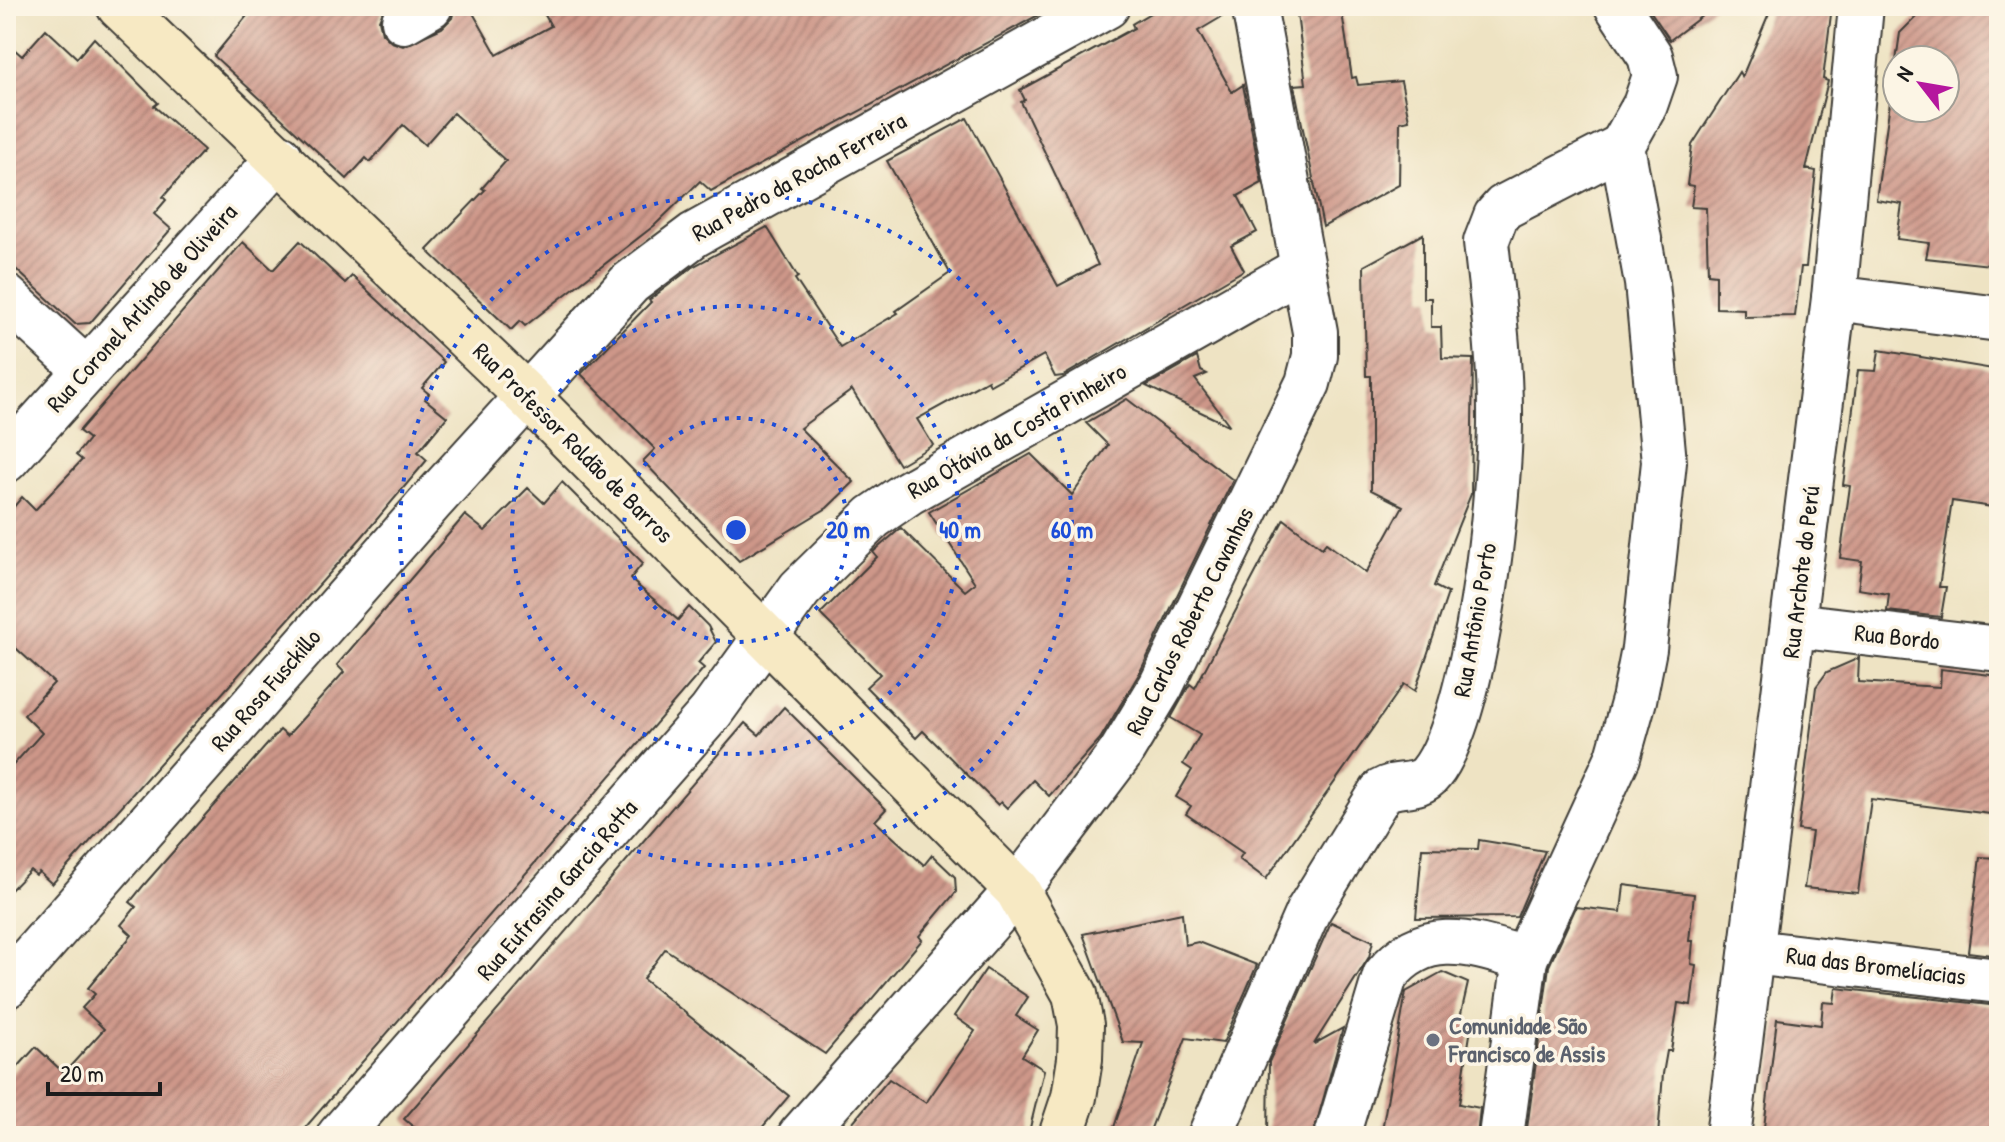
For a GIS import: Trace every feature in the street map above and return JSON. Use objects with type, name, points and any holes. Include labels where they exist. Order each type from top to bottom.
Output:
[{"type":"street","name":"Rua Professor Roldão de Barros","points":[[119,6],[528,397],[1017,890],[1075,994],[1078,1010],[1080,1059],[1074,1097],[1061,1136]]},
{"type":"street","name":"Rua Pedro da Rocha Ferreira","points":[[528,397],[630,283],[673,249],[1107,6]]},
{"type":"street","name":"Rua Carlos Roberto Cavanhas","points":[[800,1136],[1017,890],[1120,754],[1144,716],[1299,403],[1315,356],[1303,268],[1254,6]]},
{"type":"street","points":[[1501,1136],[1525,959],[1618,757],[1644,649],[1664,462],[1647,283],[1622,146],[1645,105],[1655,76],[1650,56],[1617,6]]},
{"type":"street","name":"Rua Archote do Perú","points":[[1728,1136],[1834,298],[1861,6]]},
{"type":"street","name":"Rua Antônio Porto","points":[[1210,1136],[1308,911],[1382,791],[1396,784],[1419,783],[1433,771],[1466,690],[1495,500],[1500,427],[1486,242],[1492,225],[1504,207],[1622,146]]},
{"type":"street","name":"Rua Coronel Arlindo de Oliveira","points":[[6,460],[280,157]]},
{"type":"street","name":"Rua Otávia da Costa Pinheiro","points":[[764,636],[828,559],[873,517],[908,493],[1303,268]]},
{"type":"street","points":[[6,297],[86,370]]},
{"type":"street","points":[[1834,298],[1999,319]]},
{"type":"street","name":"Rua Rosa Fusckillo","points":[[6,986],[421,513],[528,397]]},
{"type":"street","name":"Rua Bordo","points":[[1794,625],[1999,649]]},
{"type":"street","name":"Rua Eufrasina Garcia Rotta","points":[[339,1136],[711,712],[764,636]]},
{"type":"street","points":[[1337,1136],[1385,976],[1397,961],[1424,945],[1442,941],[1525,959]]},
{"type":"street","name":"Rua das Bromelíacias","points":[[1752,952],[1999,981]]},
{"type":"building","points":[[255,6],[385,6],[379,20],[382,33],[391,42],[403,46],[442,28],[452,18],[455,6],[469,6],[497,55],[551,26],[540,6],[1055,6],[711,191],[700,181],[655,225],[525,326],[520,321],[511,330],[427,250],[485,190],[482,188],[506,161],[453,113],[425,145],[403,125],[370,162],[366,158],[347,179],[214,56]]},
{"type":"building","points":[[1162,6],[1230,6],[1230,12],[1198,31],[1232,92],[1243,85],[1262,183],[1238,196],[1257,232],[1231,246],[1244,270],[1063,376],[1055,377],[1044,355],[990,385],[988,380],[917,419],[933,445],[899,465],[852,390],[800,428],[854,482],[827,508],[739,561],[643,461],[655,449],[581,374],[651,302],[649,300],[694,266],[767,227],[798,277],[795,279],[840,347],[898,313],[896,311],[950,273],[887,161],[967,118],[1058,286],[1098,265],[1021,102],[1025,100],[1020,90],[1134,28],[1132,24]]},
{"type":"building","points":[[1296,6],[1341,6],[1352,78],[1356,77],[1358,85],[1401,81],[1409,120],[1400,122],[1399,185],[1323,227],[1294,85],[1306,84]]},
{"type":"building","points":[[1647,6],[1715,6],[1670,40]]},
{"type":"building","points":[[1772,6],[1832,6],[1823,79],[1828,81],[1806,169],[1816,171],[1806,267],[1801,267],[1795,316],[1744,317],[1744,309],[1716,308],[1716,275],[1708,274],[1706,208],[1691,207],[1694,186],[1687,185],[1692,145],[1739,72],[1742,77]]},
{"type":"building","points":[[1937,6],[1999,9],[1999,266],[1926,258],[1929,243],[1897,239],[1902,204],[1876,200],[1887,124],[1961,124],[1961,44],[1898,44],[1900,33],[1917,16]]},
{"type":"building","points":[[46,29],[77,58],[94,38],[158,103],[154,106],[204,150],[163,197],[166,200],[154,214],[171,229],[90,323],[75,324],[6,260],[6,42],[22,56]]},
{"type":"building","points":[[1423,234],[1423,298],[1431,298],[1431,327],[1441,327],[1442,358],[1473,359],[1471,494],[1434,586],[1448,593],[1415,691],[1404,684],[1266,879],[1239,859],[1243,853],[1186,814],[1191,806],[1176,797],[1192,770],[1183,764],[1200,735],[1171,718],[1190,684],[1195,688],[1284,519],[1322,548],[1326,543],[1366,573],[1403,506],[1371,490],[1371,376],[1366,376],[1364,266]]},
{"type":"building","points":[[300,241],[345,283],[352,276],[444,362],[422,388],[429,394],[425,399],[447,417],[418,452],[427,460],[52,884],[39,872],[36,875],[30,870],[6,895],[6,773],[42,733],[24,715],[54,683],[6,639],[6,516],[22,497],[35,510],[82,460],[76,455],[89,439],[79,431],[243,242],[273,270]]},
{"type":"building","points":[[1879,350],[1999,370],[1999,508],[1952,501],[1939,587],[1946,587],[1941,617],[1887,611],[1889,594],[1858,589],[1862,561],[1840,558],[1850,486],[1843,485],[1858,370],[1876,371]]},
{"type":"building","points":[[1197,357],[1201,371],[1207,374],[1195,379],[1230,426],[1146,386]]},
{"type":"building","points":[[1127,399],[1233,480],[1139,674],[1100,739],[1049,796],[1033,780],[1007,808],[1001,802],[998,805],[923,731],[916,738],[866,687],[880,674],[820,614],[877,557],[873,552],[901,528],[965,591],[975,583],[929,512],[1031,454],[1072,495],[1108,445],[1086,423]]},
{"type":"building","points":[[562,482],[643,563],[630,579],[678,620],[689,607],[708,626],[716,642],[698,663],[704,668],[298,1136],[6,1136],[6,1080],[36,1047],[64,1073],[104,1029],[82,1008],[95,994],[88,988],[132,935],[121,925],[136,907],[130,902],[143,886],[280,730],[287,736],[344,672],[337,665],[465,515],[485,531],[528,488],[544,503]]},
{"type":"building","points":[[1859,658],[1858,682],[1940,687],[1941,669],[1999,676],[1999,815],[1871,799],[1858,893],[1804,888],[1812,832],[1798,830],[1816,687],[1827,672]]},
{"type":"building","points":[[784,707],[886,809],[875,821],[924,865],[932,855],[955,877],[956,892],[919,936],[922,940],[825,1054],[665,949],[643,979],[789,1096],[755,1136],[424,1136],[404,1119],[745,723],[759,735]]},
{"type":"building","points":[[1479,840],[1545,851],[1517,917],[1416,918],[1422,848],[1478,849]]},
{"type":"building","points":[[1980,857],[1999,858],[1999,956],[1968,952]]},
{"type":"building","points":[[1624,885],[1694,894],[1689,941],[1693,941],[1691,964],[1696,965],[1691,1005],[1678,1003],[1671,1051],[1667,1051],[1663,1074],[1658,1136],[1526,1136],[1549,966],[1576,907],[1621,912]]},
{"type":"building","points":[[1182,913],[1185,945],[1198,942],[1257,965],[1223,1043],[1186,1038],[1148,1136],[1111,1136],[1143,1043],[1123,1042],[1083,934]]},
{"type":"building","points":[[1331,922],[1373,941],[1369,957],[1314,1044],[1343,1028],[1313,1136],[1268,1136],[1269,1062]]},
{"type":"building","points":[[986,969],[1028,997],[1016,1016],[1038,1030],[1022,1056],[1044,1070],[1028,1136],[841,1136],[889,1079],[926,1103],[975,1031],[954,1016]]},
{"type":"building","points":[[1442,972],[1468,983],[1460,1018],[1472,1022],[1459,1104],[1480,1108],[1477,1136],[1381,1136],[1406,992]]},
{"type":"building","points":[[1836,988],[1999,1006],[1999,1136],[1763,1136],[1777,1019],[1821,1025],[1823,1002],[1834,1003]]},
{"type":"place","name":"Comunidade São Francisco de Assis","points":[[1433,1040]]}]
